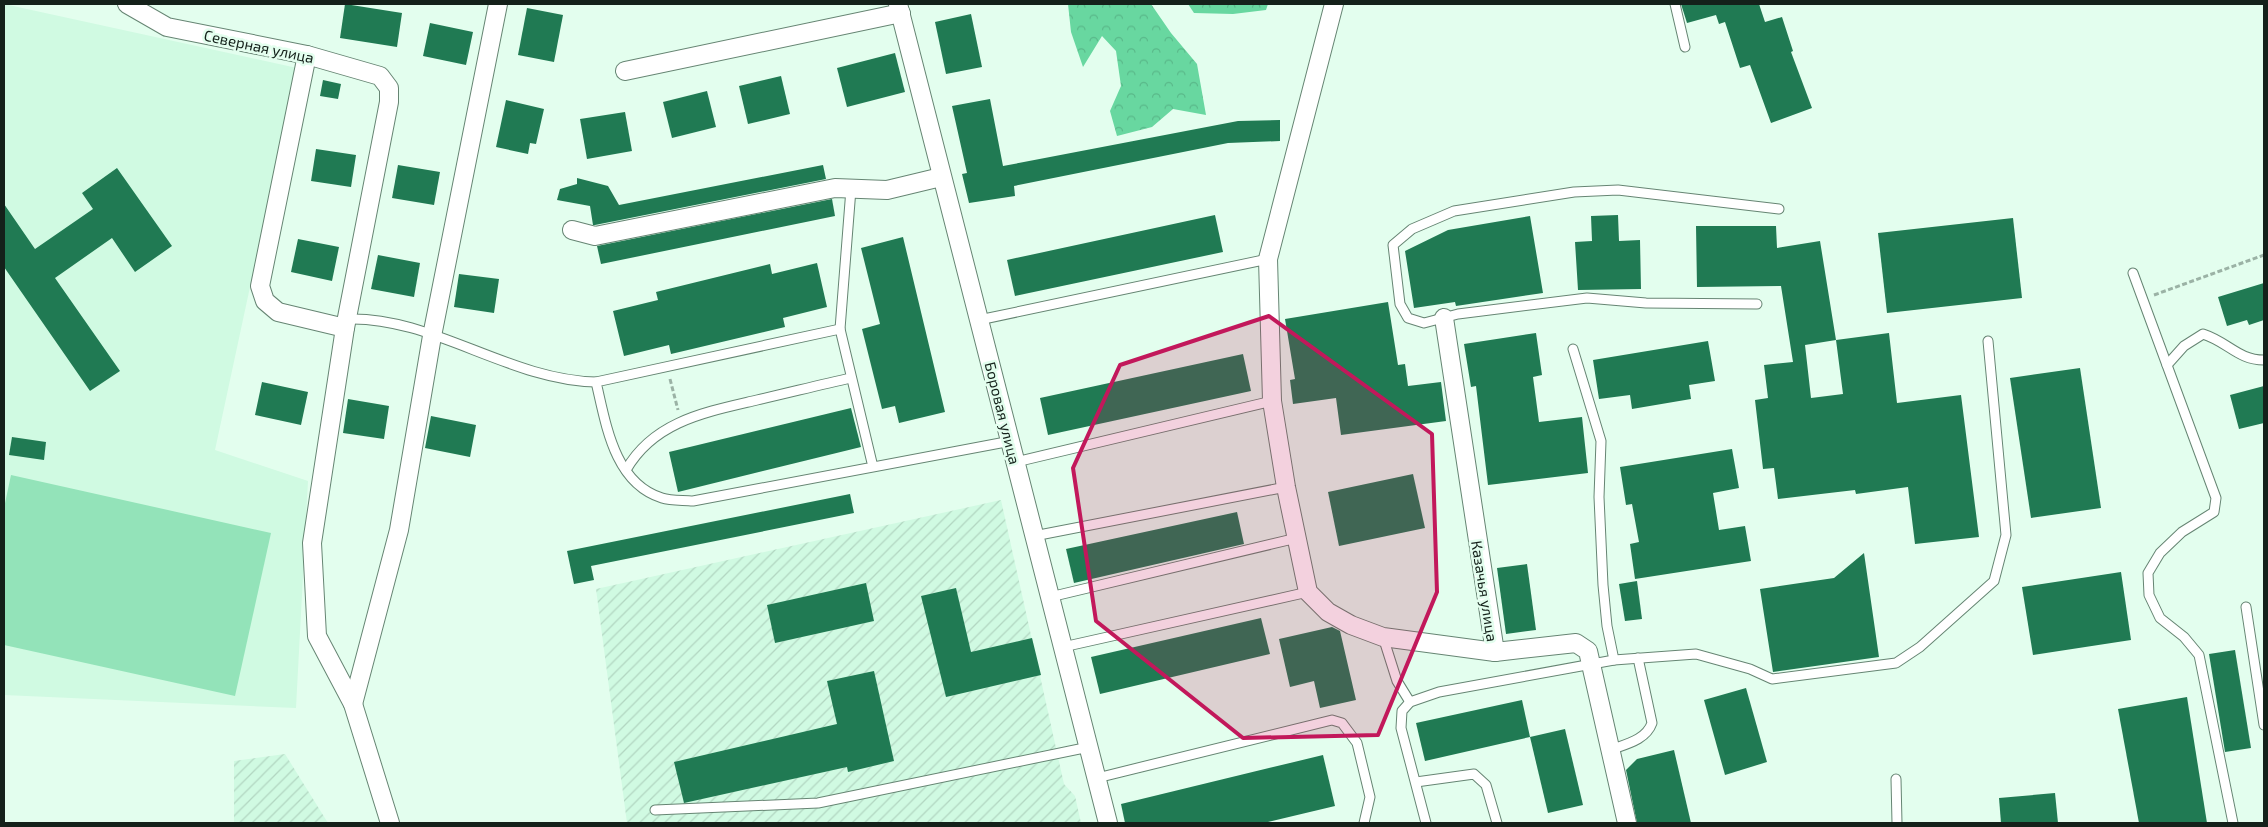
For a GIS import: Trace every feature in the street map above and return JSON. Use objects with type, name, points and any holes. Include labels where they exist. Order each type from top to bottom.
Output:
[{"type":"street","name":"Северная улица","points":[[127,4],[167,27],[307,55],[380,76],[389,88],[389,102],[346,324]]},
{"type":"street","points":[[353,704],[399,530],[432,336],[498,4]]},
{"type":"street","points":[[1334,4],[1268,258],[1272,401],[1286,487],[1308,592],[1328,612],[1351,625],[1383,637],[1495,652]]},
{"type":"street","points":[[625,71],[900,9]]},
{"type":"street","name":"Боровая улица","points":[[900,9],[941,177],[1011,441],[1108,823]]},
{"type":"street","points":[[307,55],[260,286],[265,301],[278,312],[346,324],[312,543],[317,636],[353,704],[390,823]]},
{"type":"street","points":[[572,230],[595,236],[835,188],[888,190],[941,177]]},
{"type":"street","name":"Казачья улица","points":[[1444,318],[1495,652],[1576,643],[1588,651],[1626,823]]},
{"type":"lane","points":[[1675,4],[1686,47]]},
{"type":"lane","points":[[851,189],[840,329],[873,467]]},
{"type":"lane","points":[[1757,304],[1646,302],[1587,298],[1458,314],[1424,323],[1408,318],[1400,304],[1393,245],[1412,229],[1454,211],[1574,192],[1618,190],[1778,209]]},
{"type":"lane","points":[[979,320],[1268,258]]},
{"type":"lane","points":[[2133,273],[2216,498],[2214,512],[2182,532],[2160,553],[2148,572],[2149,595],[2160,618],[2184,637],[2199,655],[2233,823]]},
{"type":"lane","points":[[346,324],[388,320],[542,375],[568,381],[596,382],[840,329]]},
{"type":"lane","points":[[2167,365],[2184,346],[2203,334],[2219,339],[2239,354],[2253,360],[2264,360]]},
{"type":"lane","points":[[1426,823],[1400,728],[1402,711],[1410,702],[1440,692],[1614,660],[1696,654],[1750,669],[1772,679],[1896,663],[1920,647],[1994,581],[2006,535],[1988,341]]},
{"type":"lane","points":[[1574,349],[1601,441],[1599,497],[1602,585],[1607,626],[1614,660]]},
{"type":"lane","points":[[626,470],[639,450],[649,441],[680,421],[705,412],[851,378]]},
{"type":"lane","points":[[596,382],[608,433],[626,470],[648,492],[663,499],[693,501],[1011,441]]},
{"type":"lane","points":[[1016,462],[1272,401]]},
{"type":"lane","points":[[1034,536],[1286,487]]},
{"type":"lane","points":[[1050,597],[1297,538]]},
{"type":"lane","points":[[1063,647],[1308,592]]},
{"type":"lane","points":[[2246,607],[2264,725]]},
{"type":"lane","points":[[1383,637],[1388,658],[1397,681],[1410,702]]},
{"type":"lane","points":[[1610,750],[1641,738],[1649,731],[1652,723],[1638,658]]},
{"type":"lane","points":[[1096,778],[1332,720],[1342,723],[1357,743],[1370,797],[1364,823]]},
{"type":"lane","points":[[655,810],[818,803],[1089,747]]},
{"type":"lane","points":[[1416,782],[1474,774],[1486,784],[1496,823]]},
{"type":"lane","points":[[1896,779],[1897,823]]},
{"type":"path","points":[[2144,299],[2264,255]]},
{"type":"path","points":[[667,367],[680,421]]},
{"type":"highlighted area","points":[[1269,316],[1432,434],[1437,592],[1378,735],[1243,738],[1096,621],[1073,468],[1120,365]]},
{"type":"shaded area","points":[[4,4],[297,68],[215,450],[308,481],[296,708],[4,695]]},
{"type":"shaded area","points":[[1001,500],[1064,784],[1075,796],[1081,823],[627,823],[596,589]]},
{"type":"shaded area","points":[[285,754],[328,823],[234,823],[234,761]]},
{"type":"green space","points":[[1068,4],[1151,4],[1171,33],[1197,64],[1206,115],[1173,109],[1152,127],[1117,136],[1110,111],[1121,86],[1116,51],[1102,36],[1083,67],[1071,32]]},
{"type":"green space","points":[[1188,4],[1268,4],[1266,10],[1233,14],[1194,13]]},
{"type":"green space","points":[[11,475],[271,533],[235,696],[4,645],[4,508]]},
{"type":"building","points":[[345,4],[402,13],[397,47],[340,38]]},
{"type":"building","points":[[1681,4],[1759,4],[1765,22],[1782,17],[1793,51],[1791,52],[1812,108],[1771,123],[1750,65],[1740,68],[1725,22],[1719,24],[1716,15],[1687,23]]},
{"type":"building","points":[[527,8],[563,15],[554,62],[518,55]]},
{"type":"building","points":[[971,14],[982,67],[946,74],[935,22]]},
{"type":"building","points":[[430,23],[473,32],[466,65],[423,56]]},
{"type":"building","points":[[895,53],[905,92],[847,107],[837,68]]},
{"type":"building","points":[[781,76],[790,114],[748,124],[739,86]]},
{"type":"building","points":[[323,80],[341,84],[338,99],[320,96]]},
{"type":"building","points":[[707,91],[716,127],[672,138],[663,102]]},
{"type":"building","points":[[990,99],[1003,166],[1238,121],[1280,120],[1280,141],[1228,143],[1014,186],[1015,196],[969,203],[962,174],[967,173],[952,106]]},
{"type":"building","points":[[506,100],[544,109],[536,144],[530,143],[528,154],[496,147]]},
{"type":"building","points":[[625,112],[632,151],[587,159],[580,119]]},
{"type":"building","points":[[316,149],[356,155],[351,187],[311,181]]},
{"type":"building","points":[[398,165],[440,172],[434,205],[392,198]]},
{"type":"building","points":[[823,165],[826,179],[595,225],[593,225],[590,206],[557,200],[560,189],[577,184],[577,178],[608,186],[619,205]]},
{"type":"building","points":[[117,168],[172,246],[135,272],[112,238],[55,278],[120,371],[90,391],[4,267],[4,204],[35,249],[93,209],[82,193]]},
{"type":"building","points":[[832,199],[835,216],[601,264],[597,246]]},
{"type":"building","points":[[1215,215],[1223,252],[1015,296],[1007,260]]},
{"type":"building","points":[[1618,215],[1619,241],[1640,240],[1641,289],[1578,290],[1575,242],[1592,241],[1591,216]]},
{"type":"building","points":[[1530,216],[1543,293],[1456,306],[1455,302],[1414,308],[1405,251],[1448,230]]},
{"type":"building","points":[[2013,218],[2022,298],[1887,313],[1878,233]]},
{"type":"building","points":[[1696,226],[1776,226],[1777,248],[1820,241],[1836,340],[1889,333],[1897,403],[1961,395],[1979,537],[1915,544],[1908,487],[1856,494],[1855,490],[1778,499],[1774,468],[1763,469],[1755,400],[1768,398],[1764,365],[1793,362],[1781,286],[1697,287]],"holes":[[[1836,340],[1843,394],[1811,398],[1805,345]]]},
{"type":"building","points":[[903,237],[945,412],[899,423],[895,406],[882,409],[862,329],[880,324],[861,248]]},
{"type":"building","points":[[298,239],[339,247],[332,281],[291,272]]},
{"type":"building","points":[[378,255],[420,263],[414,297],[371,289]]},
{"type":"building","points":[[817,263],[827,307],[783,318],[785,327],[671,354],[669,345],[624,356],[613,311],[658,300],[656,292],[770,264],[772,274]]},
{"type":"building","points":[[459,274],[499,279],[494,313],[454,307]]},
{"type":"building","points":[[2264,283],[2264,320],[2249,325],[2247,320],[2227,326],[2218,297]]},
{"type":"building","points":[[1388,302],[1398,365],[1405,364],[1408,386],[1441,382],[1446,421],[1341,435],[1336,398],[1293,404],[1290,380],[1295,379],[1285,319]]},
{"type":"building","points":[[1536,333],[1542,375],[1533,377],[1539,422],[1582,417],[1588,473],[1488,485],[1476,386],[1471,387],[1464,344]]},
{"type":"building","points":[[1708,341],[1715,381],[1689,385],[1691,399],[1632,409],[1630,395],[1599,399],[1593,360]]},
{"type":"building","points":[[1243,354],[1251,391],[1048,435],[1040,398]]},
{"type":"building","points":[[2080,368],[2101,508],[2031,518],[2010,378]]},
{"type":"building","points":[[262,382],[308,392],[301,425],[255,415]]},
{"type":"building","points":[[2264,386],[2264,423],[2239,429],[2230,395]]},
{"type":"building","points":[[348,399],[389,406],[384,439],[343,433]]},
{"type":"building","points":[[851,408],[861,447],[678,492],[669,452]]},
{"type":"building","points":[[431,416],[476,425],[470,457],[425,448]]},
{"type":"building","points":[[12,437],[46,442],[44,460],[9,455]]},
{"type":"building","points":[[1732,449],[1739,488],[1713,493],[1719,530],[1745,526],[1751,561],[1635,579],[1630,544],[1639,542],[1632,504],[1626,505],[1620,467]]},
{"type":"building","points":[[1413,474],[1425,528],[1339,546],[1328,492]]},
{"type":"building","points":[[850,494],[854,513],[591,566],[594,580],[574,584],[567,551]]},
{"type":"building","points":[[1237,512],[1244,544],[1074,583],[1066,549]]},
{"type":"building","points":[[1864,553],[1879,657],[1773,672],[1760,589],[1834,578]]},
{"type":"building","points":[[1527,564],[1536,630],[1506,634],[1497,568]]},
{"type":"building","points":[[2121,572],[2131,640],[2033,655],[2022,587]]},
{"type":"building","points":[[1637,581],[1642,619],[1625,621],[1619,584]]},
{"type":"building","points":[[866,583],[874,621],[775,643],[767,605]]},
{"type":"building","points":[[956,588],[971,652],[1032,638],[1041,675],[946,697],[921,596]]},
{"type":"building","points":[[1261,618],[1270,654],[1100,694],[1091,657]]},
{"type":"building","points":[[1332,627],[1340,631],[1356,700],[1320,708],[1314,681],[1290,687],[1279,639]]},
{"type":"building","points":[[2235,650],[2251,748],[2225,752],[2209,654]]},
{"type":"building","points":[[874,671],[894,761],[848,772],[847,767],[684,803],[674,762],[837,724],[827,681]]},
{"type":"building","points":[[1746,688],[1767,762],[1725,775],[1704,700]]},
{"type":"building","points":[[2187,697],[2207,823],[2139,823],[2118,709]]},
{"type":"building","points":[[1522,700],[1530,737],[1425,761],[1416,723]]},
{"type":"building","points":[[1565,729],[1583,805],[1548,813],[1530,737]]},
{"type":"building","points":[[1674,750],[1691,823],[1637,823],[1626,770],[1637,759]]},
{"type":"building","points":[[1323,755],[1335,806],[1264,823],[1125,823],[1121,804]]},
{"type":"building","points":[[2055,793],[2058,823],[2001,823],[1999,798]]}]
